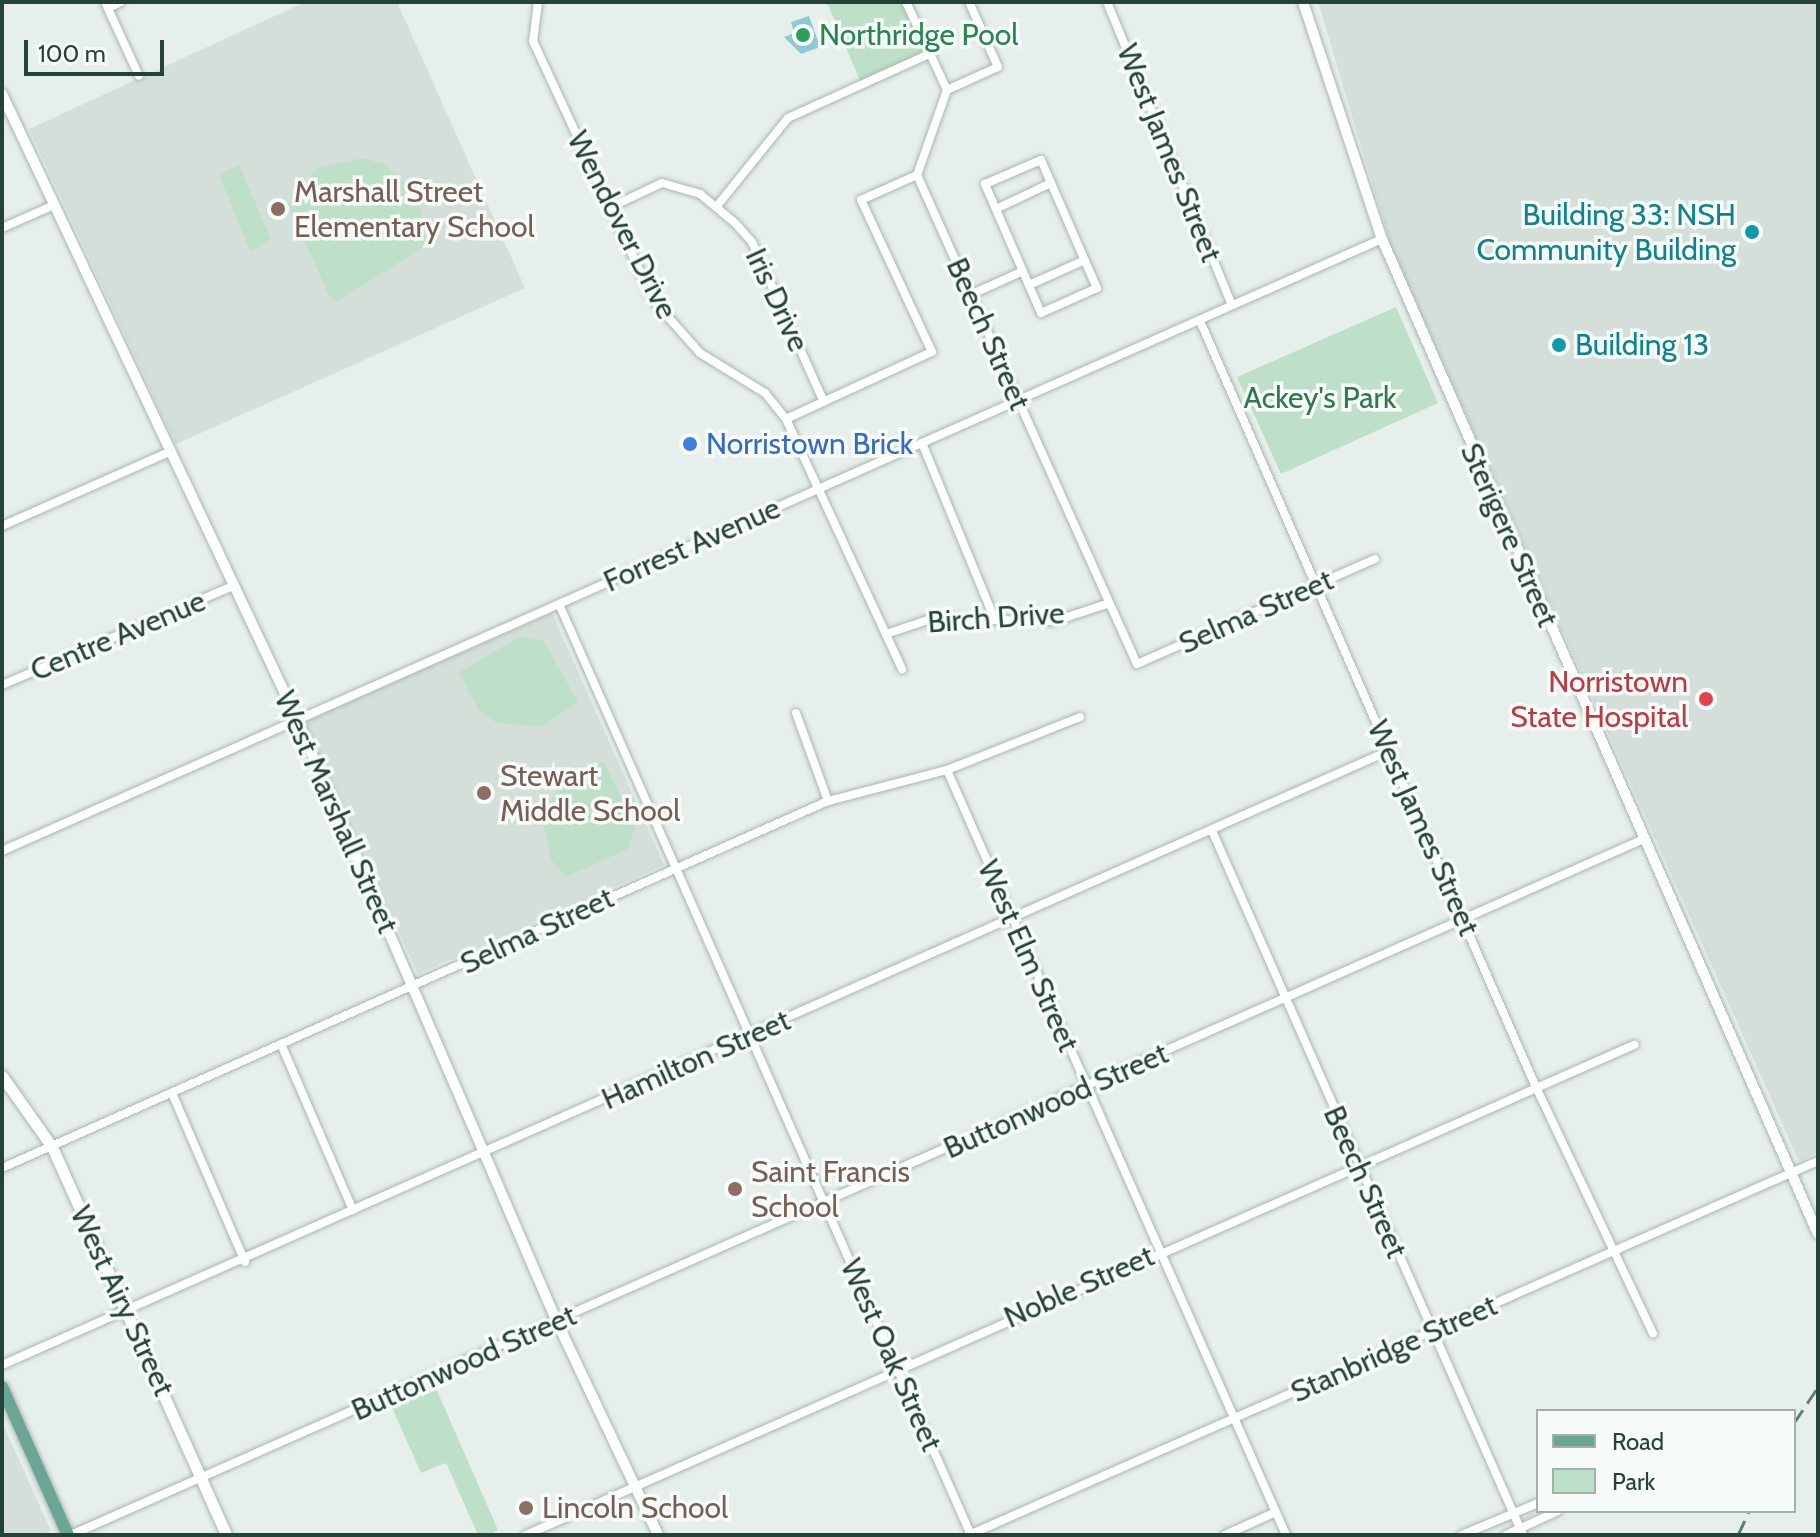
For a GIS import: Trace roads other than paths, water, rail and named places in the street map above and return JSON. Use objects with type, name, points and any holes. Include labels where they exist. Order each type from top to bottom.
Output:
[{"type":"main road","name":"West Airy Street","points":[[2,1076],[52,1147],[226,1535]]},
{"type":"main road","points":[[2,1387],[69,1535]]},
{"type":"street","points":[[121,2],[106,5],[139,76]]},
{"type":"street","name":"Wendover Drive","points":[[538,2],[533,41],[668,324],[765,393],[786,419],[819,489]]},
{"type":"street","points":[[786,419],[932,352],[861,200],[917,175],[947,90],[906,2]]},
{"type":"street","points":[[947,90],[998,67],[969,2]]},
{"type":"street","name":"West James Street","points":[[1107,2],[1231,303]]},
{"type":"street","name":"Sterigere Street","points":[[1303,2],[1382,239],[1818,1234]]},
{"type":"street","points":[[611,207],[662,183],[717,206],[788,118],[929,54]]},
{"type":"street","name":"West Marshall Street","points":[[2,94],[297,719],[557,1322],[658,1535]]},
{"type":"street","points":[[1041,160],[1097,288],[1041,313],[996,209],[985,184],[1041,160]]},
{"type":"street","name":"Beech Street","points":[[917,175],[1107,604],[1137,664]]},
{"type":"street","points":[[996,209],[1051,183]]},
{"type":"street","points":[[2,228],[54,205]]},
{"type":"street","name":"Iris Drive","points":[[717,206],[752,242],[824,402]]},
{"type":"street","name":"Forrest Avenue","points":[[2,851],[1200,321],[1231,303],[1382,239]]},
{"type":"street","points":[[1029,285],[1085,260]]},
{"type":"street","points":[[970,295],[1023,271]]},
{"type":"street","name":"West James Street","points":[[1200,321],[1535,1085],[1653,1333]]},
{"type":"street","points":[[922,443],[994,618]]},
{"type":"street","points":[[2,526],[169,452]]},
{"type":"street","points":[[819,489],[902,669]]},
{"type":"street","name":"Selma Street","points":[[1137,664],[1375,559]]},
{"type":"street","name":"Centre Avenue","points":[[2,685],[233,586]]},
{"type":"street","name":"West Oak Street","points":[[559,604],[970,1535]]},
{"type":"street","name":"Birch Drive","points":[[886,634],[931,619],[1055,621],[1107,604]]},
{"type":"street","points":[[796,713],[828,801]]},
{"type":"street","name":"Selma Street","points":[[2,1168],[828,801],[947,770],[1080,717]]},
{"type":"street","name":"Hamilton Street","points":[[2,1365],[245,1262],[353,1210],[1213,833],[1388,751]]},
{"type":"street","name":"West Elm Street","points":[[947,770],[1286,1535]]},
{"type":"street","name":"Beech Street","points":[[1213,833],[1522,1532]]},
{"type":"street","name":"Buttonwood Street","points":[[69,1535],[1086,1089],[1285,997],[1646,838]]},
{"type":"street","points":[[281,1044],[353,1210]]},
{"type":"street","name":"Noble Street","points":[[526,1535],[1535,1085],[1634,1045]]},
{"type":"street","points":[[172,1093],[245,1262]]},
{"type":"street","name":"Stanbridge Street","points":[[970,1535],[1818,1161]]},
{"type":"street","points":[[1462,1535],[1536,1504]]},
{"type":"street","points":[[1225,1535],[1276,1512]]},
{"type":"street","points":[[1506,1535],[1522,1532],[1555,1513]]},
{"type":"water","name":"Northridge Pool","points":[[809,16],[820,47],[801,54],[784,37],[794,33],[791,22]]},
{"type":"railway","points":[[1796,1420],[1818,1387]]},
{"type":"railway","points":[[1738,1535],[1748,1513]]},
{"type":"place","name":"Northridge Pool","points":[[803,35]]},
{"type":"place","name":"Marshall Street Elementary School","points":[[278,209]]},
{"type":"place","name":"Building 33: NSH Community Building","points":[[1752,232]]},
{"type":"place","name":"Building 13","points":[[1559,345]]},
{"type":"place","name":"Norristown Brick","points":[[690,444]]},
{"type":"place","name":"Norristown State Hospital","points":[[1706,699]]},
{"type":"place","name":"Stewart Middle School","points":[[484,793]]},
{"type":"place","name":"Saint Francis School","points":[[735,1189]]},
{"type":"place","name":"Lincoln School","points":[[526,1508]]},
{"type":"park label","name":"Ackey's Park","points":[[1320,398]]}]
